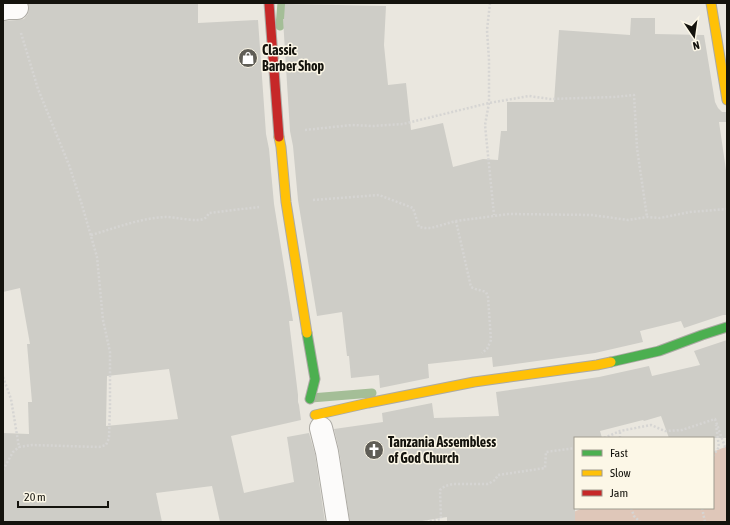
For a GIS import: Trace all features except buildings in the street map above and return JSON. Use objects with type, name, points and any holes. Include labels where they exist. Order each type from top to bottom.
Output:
[{"type":"street","points":[[269,3],[278,133],[281,147],[286,202],[315,379],[310,399]]},
{"type":"street","points":[[710,3],[727,100]]},
{"type":"street","points":[[338,522],[327,452],[318,421],[368,403],[474,382],[597,365],[659,351],[727,327]]},
{"type":"path","points":[[490,3],[487,30],[489,103],[485,125],[494,215]]},
{"type":"path","points":[[3,470],[13,452],[19,447],[32,445],[100,447],[106,445],[109,438],[110,406],[110,352],[103,320],[97,257],[69,165],[36,82],[21,35],[10,9]]},
{"type":"path","points":[[278,133],[352,125],[373,126],[403,124],[489,103],[529,96],[550,100],[634,96],[637,148],[647,217]]},
{"type":"path","points":[[286,202],[379,195],[413,208],[419,227],[425,228],[431,228],[456,221],[509,214],[592,215],[628,220],[647,217],[660,218],[690,212],[727,209]]},
{"type":"path","points":[[91,235],[155,218],[168,217],[197,220],[205,218],[209,213],[260,207]]},
{"type":"path","points":[[456,221],[471,287],[486,292],[488,297],[491,340],[487,349],[473,364],[474,382]]},
{"type":"path","points":[[3,377],[11,399],[19,447]]},
{"type":"path","points":[[606,437],[620,431],[651,426],[665,431],[682,430],[715,419]]},
{"type":"path","points":[[715,419],[725,447],[727,447]]},
{"type":"path","points":[[714,454],[719,447],[715,419]]},
{"type":"path","points":[[620,431],[620,437]]},
{"type":"path","points":[[426,522],[441,519],[440,490],[446,486],[453,484],[488,484],[495,480],[498,475],[545,468],[546,452],[574,448]]},
{"type":"path","points":[[631,509],[634,516],[640,522]]},
{"type":"path","points":[[702,509],[705,522]]},
{"type":"shaded area","points":[[727,445],[727,522],[550,522],[581,509],[714,509],[714,452]]},
{"type":"waterway","points":[[280,26],[282,3]]},
{"type":"waterway","points":[[311,398],[372,393]]},
{"type":"traffic: fast","points":[[611,362],[659,351],[727,327]]},
{"type":"traffic: fast","points":[[307,333],[315,379],[310,399]]},
{"type":"traffic: slow","points":[[711,3],[727,100]]},
{"type":"traffic: slow","points":[[279,137],[286,202],[307,333]]},
{"type":"traffic: slow","points":[[315,415],[474,382],[611,362]]},
{"type":"traffic: jam","points":[[269,3],[279,137]]},
{"type":"place","name":"Classic Barber Shop","points":[[248,58]]},
{"type":"place","name":"Tanzania Assembless of God Church","points":[[374,450]]}]
